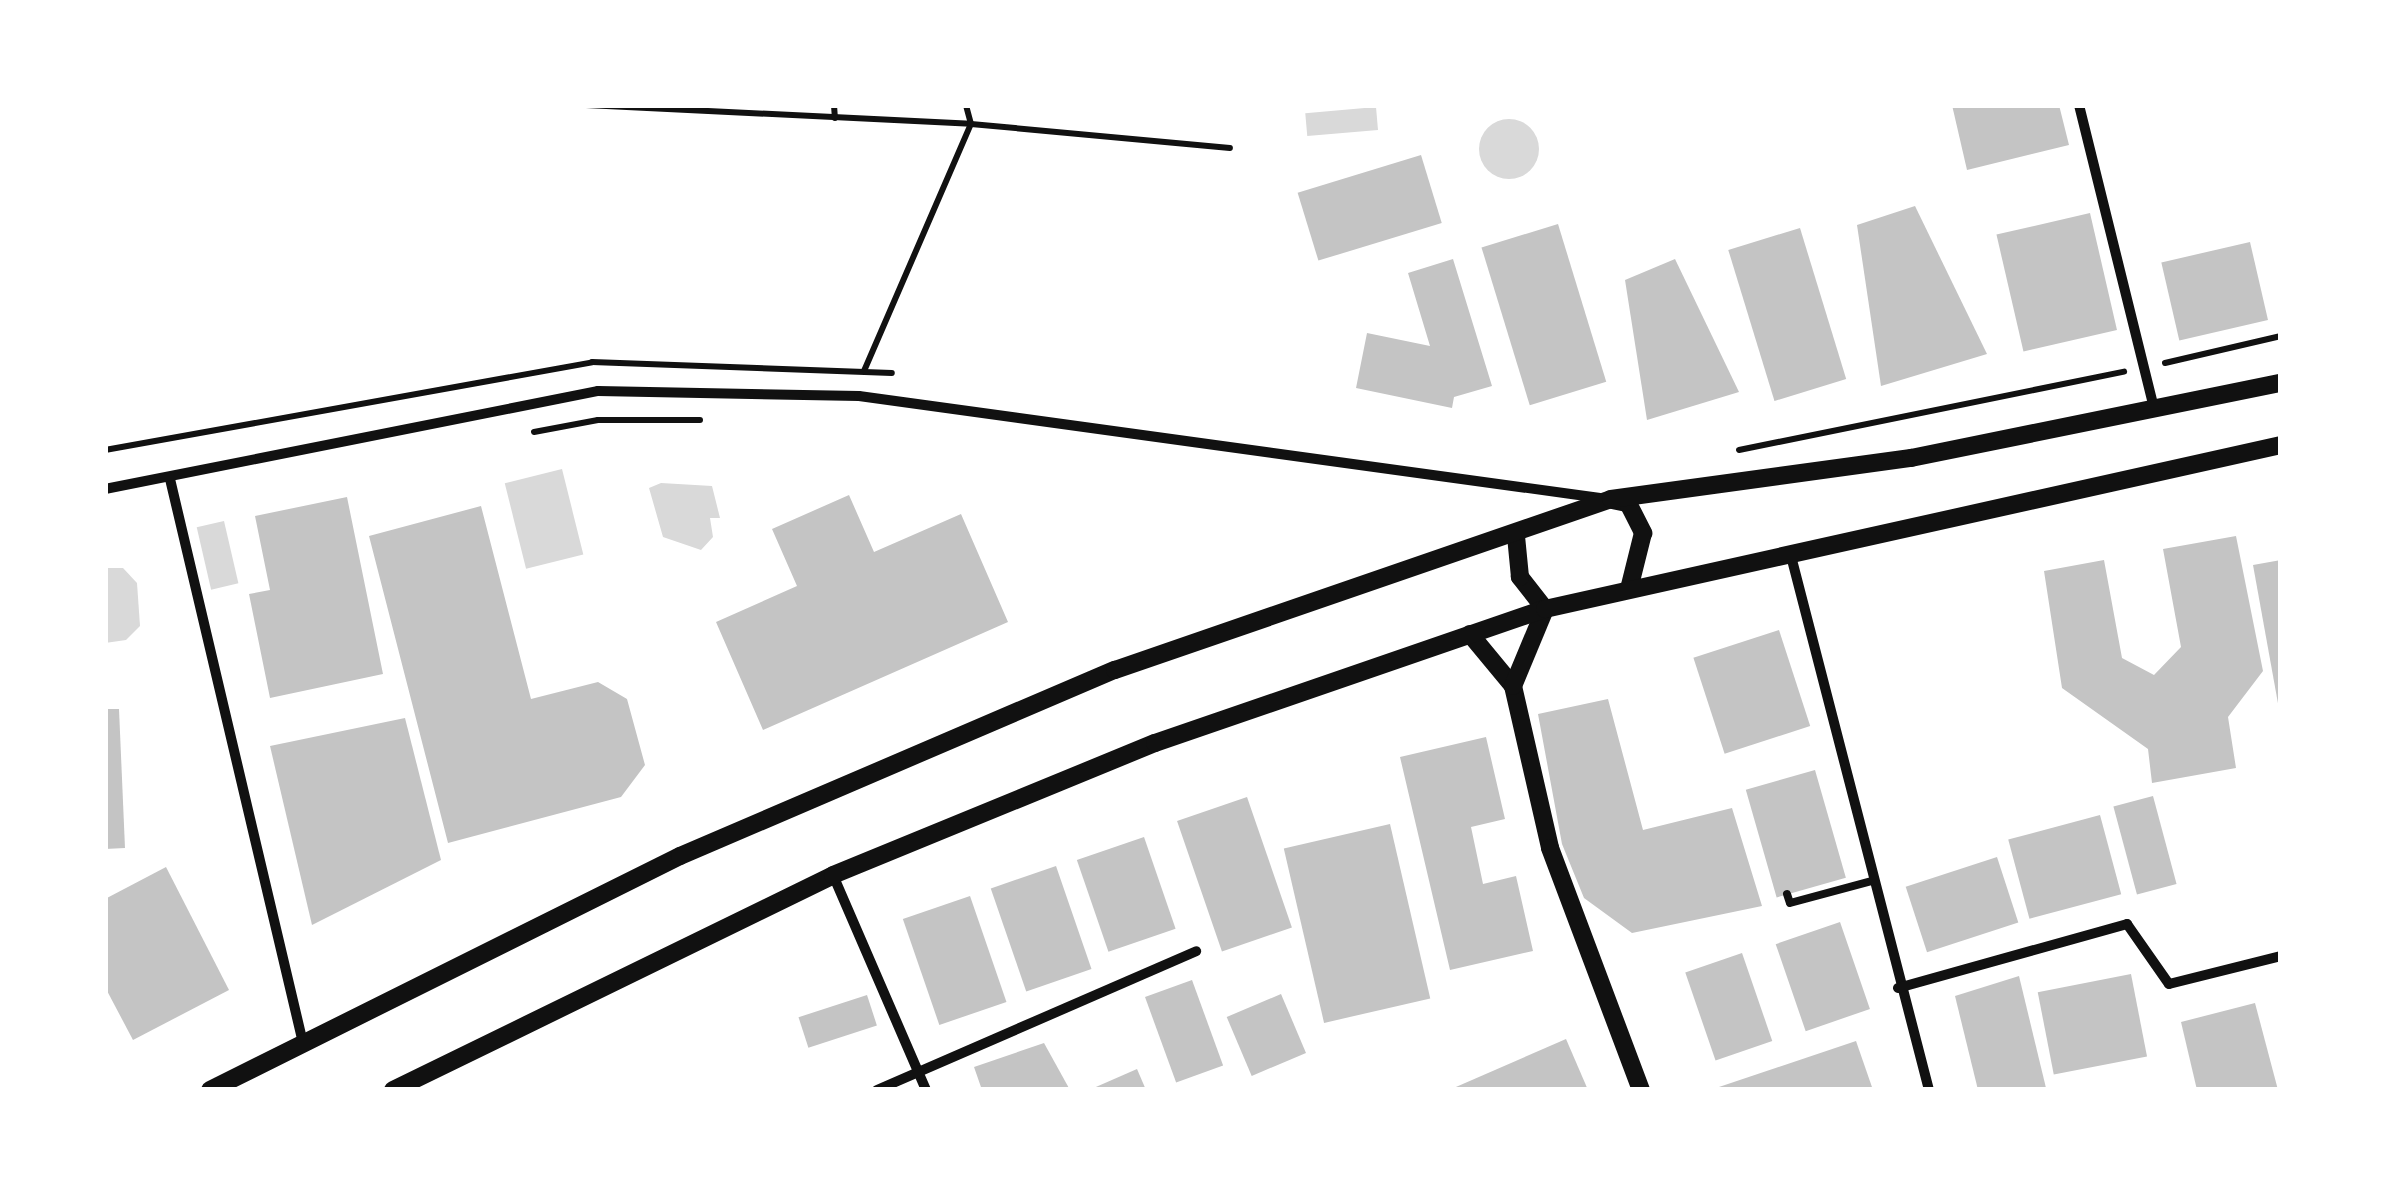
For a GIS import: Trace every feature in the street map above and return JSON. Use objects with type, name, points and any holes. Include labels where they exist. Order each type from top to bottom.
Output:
[{"type":"street","points":[[2079,105],[2154,408]]},
{"type":"street","points":[[210,1090],[680,856],[1115,670],[1516,536],[1611,500],[1910,458],[2281,383]]},
{"type":"street","points":[[105,489],[598,391],[859,396],[1628,503],[1644,533],[1630,585]]},
{"type":"street","points":[[393,1090],[833,875],[1154,743],[1470,634],[1630,585],[1791,556],[2281,445]]},
{"type":"street","points":[[170,479],[303,1042]]},
{"type":"street","points":[[1516,536],[1520,577],[1545,609]]},
{"type":"street","points":[[1791,556],[1875,880],[1898,988],[1928,1090]]},
{"type":"street","points":[[1513,686],[1545,609]]},
{"type":"street","points":[[1470,634],[1513,686],[1550,848],[1641,1090]]},
{"type":"street","points":[[833,875],[926,1090]]},
{"type":"street","points":[[1898,988],[2126,924],[2169,984],[2281,956]]},
{"type":"street","points":[[877,1090],[916,1068],[1196,950]]},
{"type":"lane","points":[[1787,894],[1790,903],[1875,880]]},
{"type":"path","points":[[586,105],[971,124],[1230,148]]},
{"type":"path","points":[[834,105],[835,118]]},
{"type":"path","points":[[859,396],[864,368],[971,124],[966,105]]},
{"type":"path","points":[[1719,454],[2144,368],[2281,336]]},
{"type":"path","points":[[105,450],[592,362],[864,368],[904,375]]},
{"type":"path","points":[[521,434],[598,420],[715,420]]},
{"type":"shaded area","points":[[1376,107],[1378,130],[1307,136],[1305,113]]},
{"type":"shaded area","points":[[1509,119],[1530,128],[1539,149],[1530,170],[1509,179],[1488,170],[1479,149],[1488,128]]},
{"type":"shaded area","points":[[562,469],[583,554],[526,569],[505,483]]},
{"type":"shaded area","points":[[661,483],[712,486],[720,518],[710,518],[713,537],[701,550],[663,537],[649,488]]},
{"type":"shaded area","points":[[224,521],[238,583],[211,590],[197,527]]},
{"type":"shaded area","points":[[105,568],[123,568],[137,583],[140,626],[126,640],[105,643]]},
{"type":"building","points":[[1952,105],[2059,105],[2069,145],[1967,170]]},
{"type":"building","points":[[1421,155],[1442,223],[1318,261],[1298,193]]},
{"type":"building","points":[[1915,206],[1987,354],[1881,386],[1857,225]]},
{"type":"building","points":[[2090,213],[2117,330],[2023,352],[1996,235]]},
{"type":"building","points":[[1558,224],[1606,382],[1530,405],[1481,247]]},
{"type":"building","points":[[1800,228],[1846,379],[1774,401],[1728,250]]},
{"type":"building","points":[[2250,242],[2268,320],[2179,340],[2161,262]]},
{"type":"building","points":[[1453,259],[1492,386],[1454,397],[1452,408],[1356,388],[1367,333],[1430,346],[1408,273]]},
{"type":"building","points":[[1675,259],[1739,392],[1647,420],[1625,280]]},
{"type":"building","points":[[849,495],[874,552],[961,514],[1008,622],[763,730],[716,622],[797,586],[772,529]]},
{"type":"building","points":[[347,497],[383,674],[270,698],[249,594],[270,590],[255,516]]},
{"type":"building","points":[[481,506],[531,699],[598,682],[627,699],[645,765],[621,797],[448,843],[369,536]]},
{"type":"building","points":[[2236,536],[2263,671],[2228,717],[2236,768],[2152,783],[2148,749],[2062,688],[2044,571],[2104,560],[2122,658],[2154,675],[2181,647],[2163,549]]},
{"type":"building","points":[[2281,560],[2281,709],[2279,709],[2253,565]]},
{"type":"building","points":[[1779,630],[1810,726],[1725,754],[1693,658]]},
{"type":"building","points":[[1608,699],[1643,830],[1732,808],[1762,906],[1632,933],[1584,898],[1562,844],[1538,714]]},
{"type":"building","points":[[105,709],[119,709],[125,848],[105,849]]},
{"type":"building","points":[[405,718],[441,860],[312,925],[270,746]]},
{"type":"building","points":[[1486,737],[1505,819],[1471,827],[1483,884],[1516,876],[1533,951],[1450,970],[1400,757]]},
{"type":"building","points":[[1815,770],[1846,878],[1777,898],[1746,790]]},
{"type":"building","points":[[2153,796],[2177,884],[2137,895],[2113,807]]},
{"type":"building","points":[[1247,797],[1292,927],[1222,952],[1177,821]]},
{"type":"building","points":[[2100,815],[2121,894],[2029,919],[2008,840]]},
{"type":"building","points":[[1390,824],[1430,998],[1324,1023],[1284,849]]},
{"type":"building","points":[[1144,837],[1176,929],[1108,952],[1077,860]]},
{"type":"building","points":[[1997,857],[2018,923],[1927,952],[1906,887]]},
{"type":"building","points":[[1056,866],[1091,969],[1026,992],[991,888]]},
{"type":"building","points":[[166,867],[229,990],[133,1040],[105,987],[105,899]]},
{"type":"building","points":[[970,896],[1006,1002],[939,1025],[903,919]]},
{"type":"building","points":[[1840,922],[1870,1009],[1806,1031],[1776,944]]},
{"type":"building","points":[[1742,953],[1772,1041],[1716,1060],[1685,973]]},
{"type":"building","points":[[2131,974],[2147,1056],[2054,1075],[2038,992]]},
{"type":"building","points":[[2019,976],[2046,1088],[1978,1090],[1955,996]]},
{"type":"building","points":[[1192,980],[1223,1066],[1176,1083],[1145,997]]},
{"type":"building","points":[[1281,994],[1306,1053],[1252,1076],[1227,1017]]},
{"type":"building","points":[[867,995],[877,1025],[808,1048],[799,1017]]},
{"type":"building","points":[[2255,1003],[2278,1090],[2197,1090],[2181,1022]]},
{"type":"building","points":[[1566,1039],[1588,1090],[1449,1090]]},
{"type":"building","points":[[1856,1041],[1873,1090],[1713,1090],[1713,1089]]},
{"type":"building","points":[[1044,1043],[1070,1090],[982,1090],[974,1067]]},
{"type":"building","points":[[1137,1069],[1146,1090],[1089,1090]]}]
